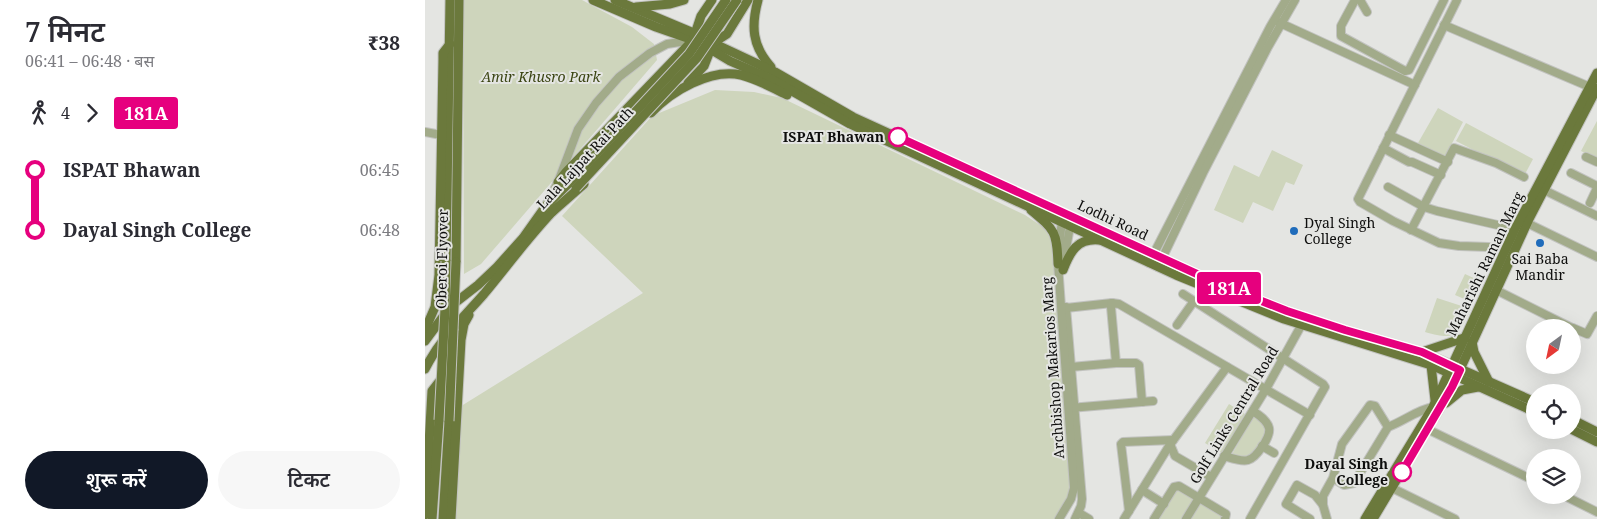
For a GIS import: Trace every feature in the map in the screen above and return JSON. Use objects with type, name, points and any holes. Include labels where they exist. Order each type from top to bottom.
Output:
[{"type":"main road","name":"Oberoi Flyover","points":[[443,519],[455,308],[455,56],[450,44],[450,0]]},
{"type":"main road","name":"Oberoi Flyover","points":[[433,519],[459,0]]},
{"type":"main road","name":"Lodhi Road","points":[[593,0],[656,27],[694,37]]},
{"type":"main road","name":"Lodhi Road","points":[[615,0],[627,3],[694,37]]},
{"type":"main road","points":[[627,3],[639,8],[684,0]]},
{"type":"main road","points":[[558,182],[694,37],[701,16],[712,0]]},
{"type":"main road","points":[[718,0],[724,8],[730,10],[743,8]]},
{"type":"main road","name":"Lala Lajpat Rai Path","points":[[572,186],[689,54],[726,0]]},
{"type":"main road","name":"Lala Lajpat Rai Path","points":[[425,341],[451,306],[497,267],[549,210],[697,58],[737,0]]},
{"type":"main road","points":[[549,210],[575,194],[656,107],[686,85],[704,66],[711,46],[727,34],[748,0]]},
{"type":"main road","points":[[758,0],[753,25],[756,43],[763,59],[775,72]]},
{"type":"main road","name":"Lodhi Road","points":[[694,37],[701,31],[708,32],[712,37],[711,46]]},
{"type":"main road","name":"Lodhi Road","points":[[694,37],[695,47],[699,50],[703,51],[711,46]]},
{"type":"main road","points":[[425,330],[435,308],[439,283],[443,54],[450,44]]},
{"type":"main road","name":"Lodhi Road","points":[[711,46],[775,72],[853,117],[1155,260],[1216,292],[1302,324],[1489,382],[1526,398]]},
{"type":"main road","name":"Lodhi Road","points":[[711,46],[730,61],[771,79],[850,124],[1021,202],[1066,218],[1104,241],[1287,311],[1422,352],[1454,371]]},
{"type":"main road","name":"Maharishi Raman Marg","points":[[1468,340],[1496,290],[1593,87],[1597,72]]},
{"type":"main road","points":[[686,85],[715,76],[739,74],[761,81],[785,94],[820,108]]},
{"type":"main road","name":"Maharishi Raman Marg","points":[[1373,519],[1389,487],[1437,405],[1468,340],[1515,229],[1593,87]]},
{"type":"main road","points":[[1021,202],[1049,224],[1054,232],[1060,267]]},
{"type":"main road","name":"Lala Lajpat Rai Path","points":[[425,369],[434,351],[448,332],[474,306],[549,210]]},
{"type":"main road","points":[[1060,267],[1075,247],[1083,242],[1092,240],[1104,241]]},
{"type":"main road","points":[[451,519],[463,329],[474,306]]},
{"type":"main road","points":[[1422,352],[1468,340],[1489,382]]},
{"type":"main road","points":[[1431,365],[1437,405],[1462,390],[1478,387]]},
{"type":"main road","points":[[1454,371],[1478,387],[1526,408]]},
{"type":"main road","points":[[425,515],[432,391],[439,382],[448,380],[453,382],[458,391]]},
{"type":"main road","name":"Maharishi Raman Marg","points":[[1365,519],[1389,487],[1427,429],[1437,405]]},
{"type":"main road","points":[[1581,424],[1597,432]]},
{"type":"main road","points":[[1581,434],[1597,442]]},
{"type":"street","points":[[1155,260],[1286,0]]},
{"type":"street","points":[[1277,21],[1295,0]]},
{"type":"street","points":[[1355,0],[1341,26],[1341,36],[1402,69],[1409,70],[1444,0]]},
{"type":"street","points":[[1360,0],[1367,12]]},
{"type":"street","points":[[1457,0],[1358,200],[1411,230],[1447,246],[1489,247]]},
{"type":"street","points":[[1277,21],[1415,85]]},
{"type":"street","points":[[1444,25],[1593,87]]},
{"type":"street","points":[[1429,31],[1439,36]]},
{"type":"street","points":[[549,210],[579,129],[596,103],[619,78],[650,53],[667,44],[694,37]]},
{"type":"street","points":[[425,132],[441,135]]},
{"type":"street","points":[[1389,135],[1448,162]]},
{"type":"street","points":[[1383,148],[1441,175]]},
{"type":"street","points":[[1411,230],[1448,162],[1453,149],[1456,148],[1495,163],[1523,177]]},
{"type":"street","points":[[1586,157],[1597,162]]},
{"type":"street","points":[[1571,173],[1597,187],[1590,203]]},
{"type":"street","points":[[1387,187],[1424,207],[1515,229]]},
{"type":"street","points":[[1544,190],[1597,216]]},
{"type":"street","name":"Archbishop Makarios Marg","points":[[1066,218],[1060,267],[1071,408],[1082,499],[1077,516]]},
{"type":"street","points":[[1527,223],[1597,257]]},
{"type":"street","name":"Archbishop Makarios Marg","points":[[1059,519],[1071,499],[1074,488],[1071,367],[1060,267]]},
{"type":"street","points":[[1496,290],[1554,319]]},
{"type":"street","points":[[1183,294],[1324,385],[1325,389],[1249,519]]},
{"type":"street","points":[[1177,325],[1194,301]]},
{"type":"street","points":[[1112,303],[1116,363]]},
{"type":"street","points":[[1066,308],[1112,303],[1119,304],[1310,415]]},
{"type":"street","points":[[1581,332],[1587,334],[1597,316]]},
{"type":"street","name":"Golf Links Central Road","points":[[1186,519],[1253,411],[1302,324]]},
{"type":"street","points":[[1071,367],[1136,363],[1139,365],[1142,402]]},
{"type":"street","points":[[1124,519],[1172,442],[1227,367]]},
{"type":"street","points":[[1071,408],[1153,402]]},
{"type":"street","points":[[1327,519],[1323,505],[1323,496],[1333,478],[1342,444],[1369,405],[1375,406],[1389,426]]},
{"type":"street","points":[[1333,478],[1344,485],[1354,484],[1389,426],[1402,422],[1425,409],[1437,405]]},
{"type":"street","points":[[1224,456],[1247,460],[1256,456],[1269,433],[1269,429],[1263,419],[1253,411]]},
{"type":"street","points":[[1427,429],[1526,477]]},
{"type":"street","points":[[1129,512],[1121,444],[1123,442],[1172,442]]},
{"type":"street","points":[[1172,442],[1175,456],[1211,477]]},
{"type":"street","points":[[1262,446],[1275,454]]},
{"type":"street","points":[[1310,519],[1286,504],[1297,485],[1315,495],[1323,505]]},
{"type":"street","points":[[1153,519],[1176,486],[1182,487],[1226,514],[1225,519]]},
{"type":"street","points":[[1389,487],[1455,519]]},
{"type":"street","points":[[1142,490],[1163,504]]},
{"type":"street","points":[[1581,504],[1597,512]]},
{"type":"street","points":[[1077,516],[1089,519]]},
{"type":"green space","name":"Amir Khusro Park","points":[[463,0],[582,0],[632,27],[654,44],[657,60],[481,264],[464,274]]},
{"type":"green space","points":[[715,90],[754,92],[782,98],[1025,215],[1043,227],[1052,240],[1071,486],[1070,494],[1056,519],[454,519],[458,408],[643,293],[562,216],[652,116]]},
{"type":"green space","points":[[1438,108],[1463,122],[1445,157],[1418,143]]},
{"type":"green space","points":[[1597,121],[1597,159],[1581,151]]},
{"type":"green space","points":[[1466,123],[1533,159],[1524,176],[1456,141]]},
{"type":"green space","points":[[1272,150],[1303,165],[1294,185],[1286,182],[1273,211],[1253,202],[1243,223],[1214,210],[1234,165],[1259,177]]},
{"type":"green space","points":[[1465,274],[1478,280],[1469,301],[1455,295]]},
{"type":"green space","points":[[1437,298],[1471,309],[1463,325],[1455,334],[1443,336],[1425,332]]},
{"type":"green space","points":[[1229,404],[1245,414],[1222,453],[1205,443]]},
{"type":"green space","points":[[1253,417],[1269,426],[1247,465],[1231,456]]},
{"type":"green space","points":[[1176,487],[1195,497],[1181,519],[1157,519]]},
{"type":"green space","points":[[1201,502],[1223,515],[1220,519],[1191,519]]},
{"type":"bus line","name":"181A","points":[[898,137],[1221,285],[1287,311],[1422,352],[1460,370],[1402,472]]},
{"type":"place","name":"ISPAT Bhawan","points":[[898,137]]},
{"type":"place","name":"Dyal Singh College","points":[[1294,231]]},
{"type":"place","name":"Sai Baba Mandir","points":[[1540,243]]},
{"type":"place","name":"Dayal Singh College","points":[[1402,472]]}]
